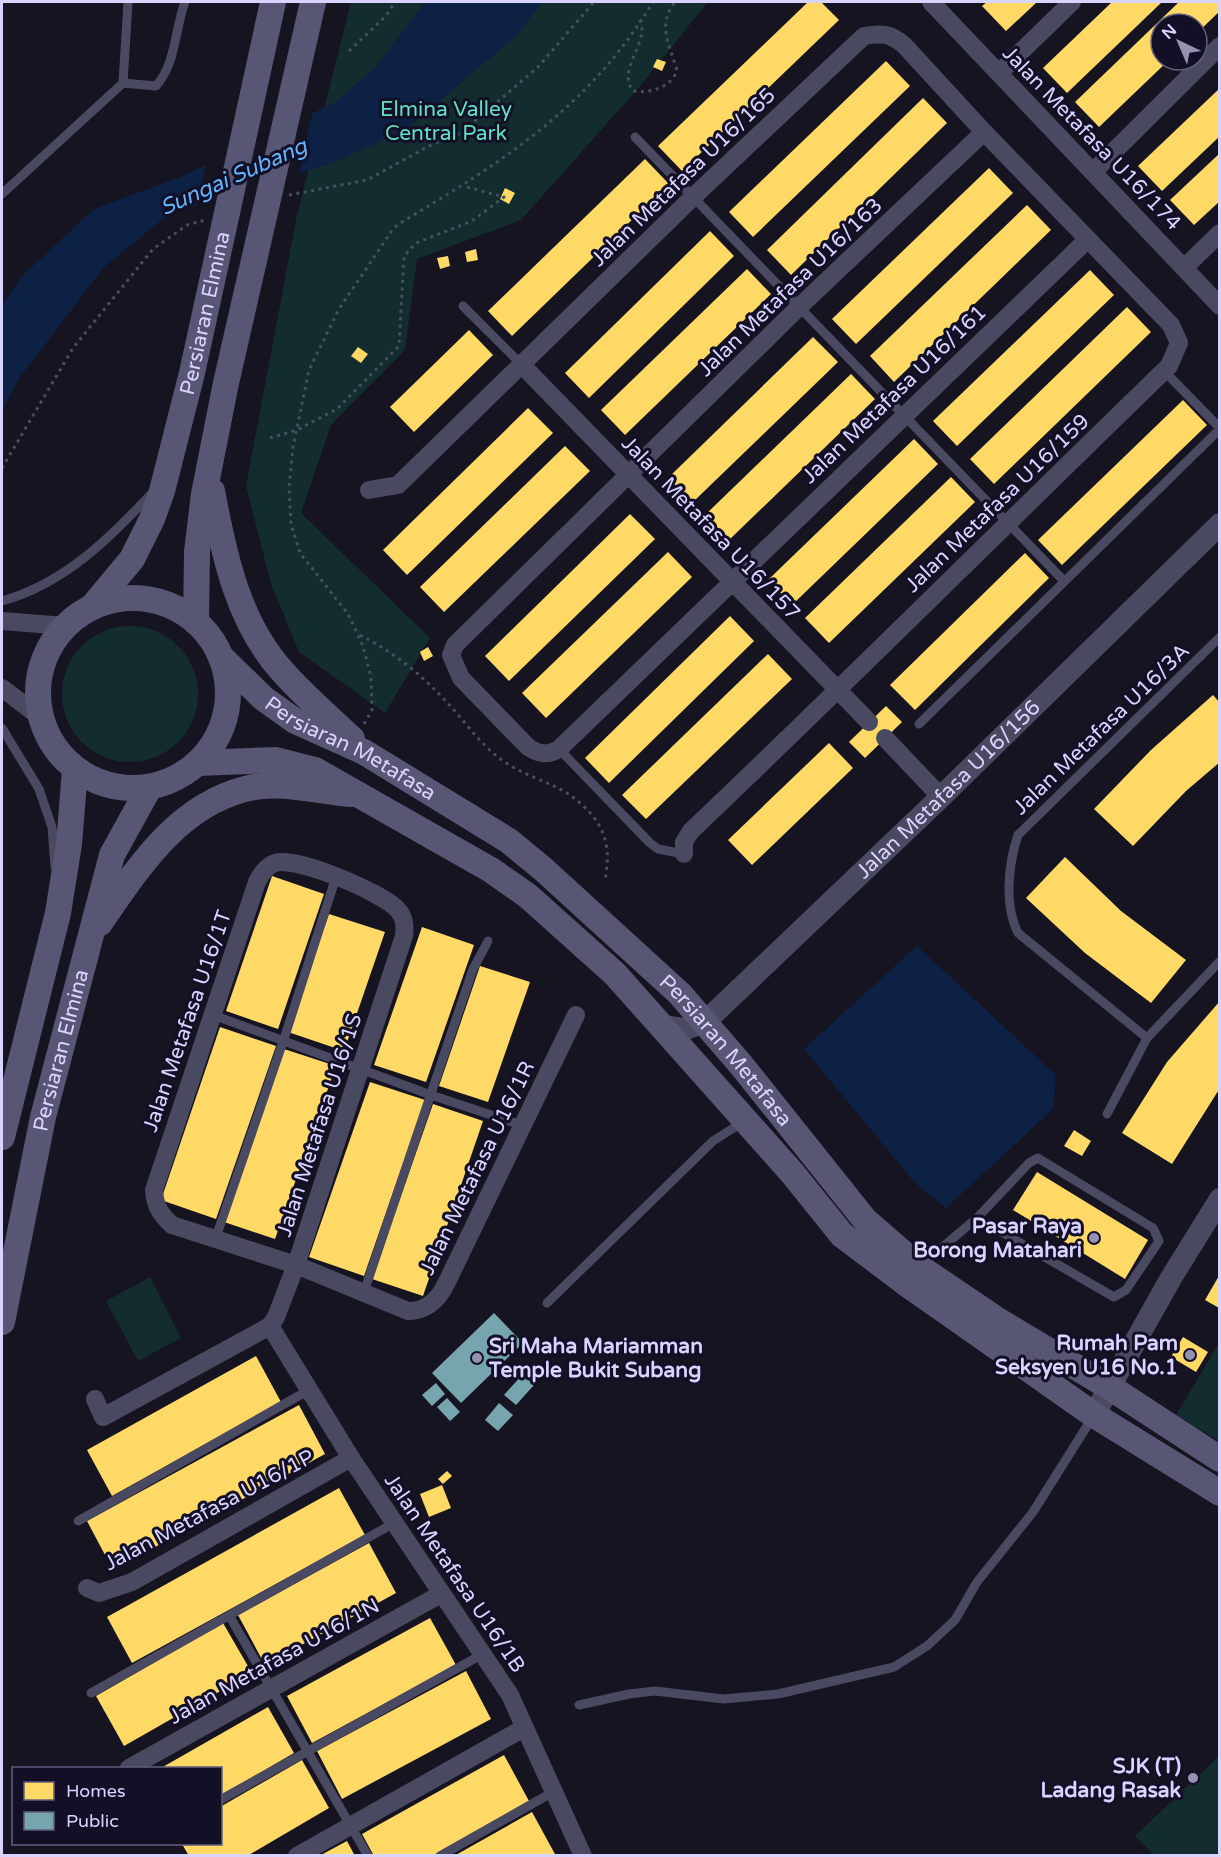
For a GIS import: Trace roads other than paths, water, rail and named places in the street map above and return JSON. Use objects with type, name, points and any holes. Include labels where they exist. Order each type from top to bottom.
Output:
[{"type":"main road","name":"Persiaran Elmina","points":[[92,607],[132,559],[152,519],[165,478],[192,373],[273,2]]},
{"type":"main road","name":"Persiaran Elmina","points":[[196,622],[197,552],[208,473],[226,383],[312,6]]},
{"type":"main road","points":[[208,473],[234,589],[256,633],[282,672],[362,742]]},
{"type":"main road","points":[[124,598],[149,599],[174,607],[196,622],[211,638],[221,657],[228,679],[227,711],[216,740],[198,763],[176,778],[149,788],[123,789],[98,783],[75,770],[53,747],[40,717],[38,684],[40,674],[46,653],[65,626],[92,607],[124,598]]},
{"type":"main road","name":"Persiaran Metafasa","points":[[221,657],[263,698],[295,721],[362,742],[509,841],[635,952],[705,1022],[865,1220],[919,1267],[999,1322],[1111,1388],[1220,1459]]},
{"type":"main road","name":"Persiaran Metafasa","points":[[198,763],[276,760],[315,770],[491,870],[528,896],[615,974],[746,1121],[842,1235],[907,1284],[1094,1415],[1220,1493]]},
{"type":"main road","name":"Persiaran Elmina","points":[[2,1137],[59,908],[69,844],[75,770]]},
{"type":"main road","points":[[90,937],[159,843],[184,818],[208,804],[246,788],[283,786],[360,795]]},
{"type":"main road","name":"Persiaran Elmina","points":[[2,1322],[43,1117],[112,855],[149,788]]},
{"type":"street","name":"Jalan Metafasa U16/174","points":[[931,2],[1220,306]]},
{"type":"street","points":[[999,73],[1072,2]]},
{"type":"street","name":"Jalan Metafasa U16/165","points":[[369,490],[398,485],[693,198],[864,36],[882,33],[894,36],[984,132]]},
{"type":"street","points":[[1093,171],[1220,46]]},
{"type":"street","points":[[984,132],[1088,239]]},
{"type":"street","name":"Jalan Metafasa U16/163","points":[[559,749],[545,754],[537,753],[528,747],[461,678],[451,655],[455,645],[799,307],[984,132]]},
{"type":"street","points":[[1184,268],[1220,233]]},
{"type":"street","name":"Jalan Metafasa U16/159","points":[[684,854],[684,842],[691,831],[840,690],[1007,521],[1164,371],[1176,355],[1179,343],[1171,325],[1088,239]]},
{"type":"street","name":"Jalan Metafasa U16/161","points":[[559,749],[1088,239]]},
{"type":"street","name":"Jalan Metafasa U16/157","points":[[521,364],[870,722]]},
{"type":"street","name":"Jalan Metafasa U16/156","points":[[705,1022],[941,797],[1220,524]]},
{"type":"street","points":[[2,621],[65,626]]},
{"type":"street","points":[[2,688],[40,717]]},
{"type":"street","points":[[885,738],[941,797]]},
{"type":"street","name":"Jalan Metafasa U16/1T","points":[[296,1265],[172,1225],[161,1215],[155,1203],[154,1190],[257,882],[267,867],[277,862],[287,862],[336,877],[390,902],[403,916],[404,936]]},
{"type":"street","name":"Jalan Metafasa U16/1S","points":[[270,1326],[276,1317],[296,1265],[404,936]]},
{"type":"street","name":"Jalan Metafasa U16/1R","points":[[296,1265],[408,1311],[420,1311],[440,1296],[576,1015]]},
{"type":"street","points":[[663,1026],[685,1029],[705,1022]]},
{"type":"street","points":[[693,1061],[694,1041],[705,1022]]},
{"type":"street","points":[[1094,1415],[1171,1278],[1220,1199]]},
{"type":"street","points":[[95,1399],[103,1417],[270,1326]]},
{"type":"street","name":"Jalan Metafasa U16/1B","points":[[270,1326],[351,1458],[510,1695],[583,1856]]},
{"type":"street","name":"Jalan Metafasa U16/1P","points":[[87,1588],[99,1593],[132,1582],[351,1458]]},
{"type":"street","name":"Jalan Metafasa U16/1N","points":[[131,1767],[441,1594]]},
{"type":"street","points":[[297,1856],[350,1823],[524,1728]]},
{"type":"lane","points":[[2,194],[123,83],[128,2]]},
{"type":"lane","points":[[176,2],[177,23]]},
{"type":"lane","points":[[123,83],[156,86],[163,79],[171,58],[177,23],[185,2]]},
{"type":"lane","points":[[635,137],[1064,581]]},
{"type":"lane","points":[[463,306],[521,364]]},
{"type":"lane","points":[[919,724],[1220,429],[1164,371]]},
{"type":"lane","points":[[2,601],[57,578],[92,552],[125,522],[165,478]]},
{"type":"lane","name":"Jalan Metafasa U16/3A","points":[[1147,1038],[1018,933],[1011,918],[1010,858],[1018,835],[1220,637]]},
{"type":"lane","points":[[2,728],[39,789],[52,827],[59,908]]},
{"type":"lane","points":[[559,749],[650,843],[658,849],[684,854]]},
{"type":"lane","points":[[215,1240],[284,1039],[336,877]]},
{"type":"lane","points":[[364,1292],[472,969],[488,941]]},
{"type":"lane","points":[[1107,1113],[1147,1038],[1220,962]]},
{"type":"lane","points":[[213,1015],[284,1039],[431,1095],[521,1125]]},
{"type":"lane","points":[[547,1303],[713,1141],[746,1121]]},
{"type":"lane","points":[[919,1267],[977,1218],[1029,1163],[1038,1158],[1153,1228],[1159,1241],[1126,1290],[1114,1297],[977,1218]]},
{"type":"lane","points":[[78,1521],[309,1390]]},
{"type":"lane","points":[[579,1705],[655,1691],[724,1700],[778,1694],[894,1667],[927,1646],[955,1620],[977,1582],[1032,1512],[1094,1415]]},
{"type":"lane","points":[[91,1693],[394,1523]]},
{"type":"lane","points":[[230,1617],[273,1687],[307,1752],[368,1856]]},
{"type":"lane","points":[[222,1799],[481,1655]]},
{"type":"lane","points":[[440,1856],[553,1792]]},
{"type":"water","name":"Sungai Subang","points":[[425,2],[542,2],[517,35],[408,128],[335,162],[169,214],[104,267],[18,380],[2,411],[2,305],[22,276],[94,209],[183,176],[334,103],[374,69]]},
{"type":"water","points":[[917,946],[1056,1075],[1053,1109],[946,1208],[915,1183],[804,1049]]},
{"type":"place","name":"Pasar Raya Borong Matahari","points":[[1094,1238]]},
{"type":"place","name":"Rumah Pam Seksyen U16 No.1","points":[[1190,1355]]},
{"type":"place","name":"Sri Maha Mariamman Temple Bukit Subang","points":[[477,1358]]},
{"type":"place","name":"SJK (T) Ladang Rasak","points":[[1193,1778]]},
{"type":"park label","name":"Elmina Valley Central Park","points":[[446,121]]}]
